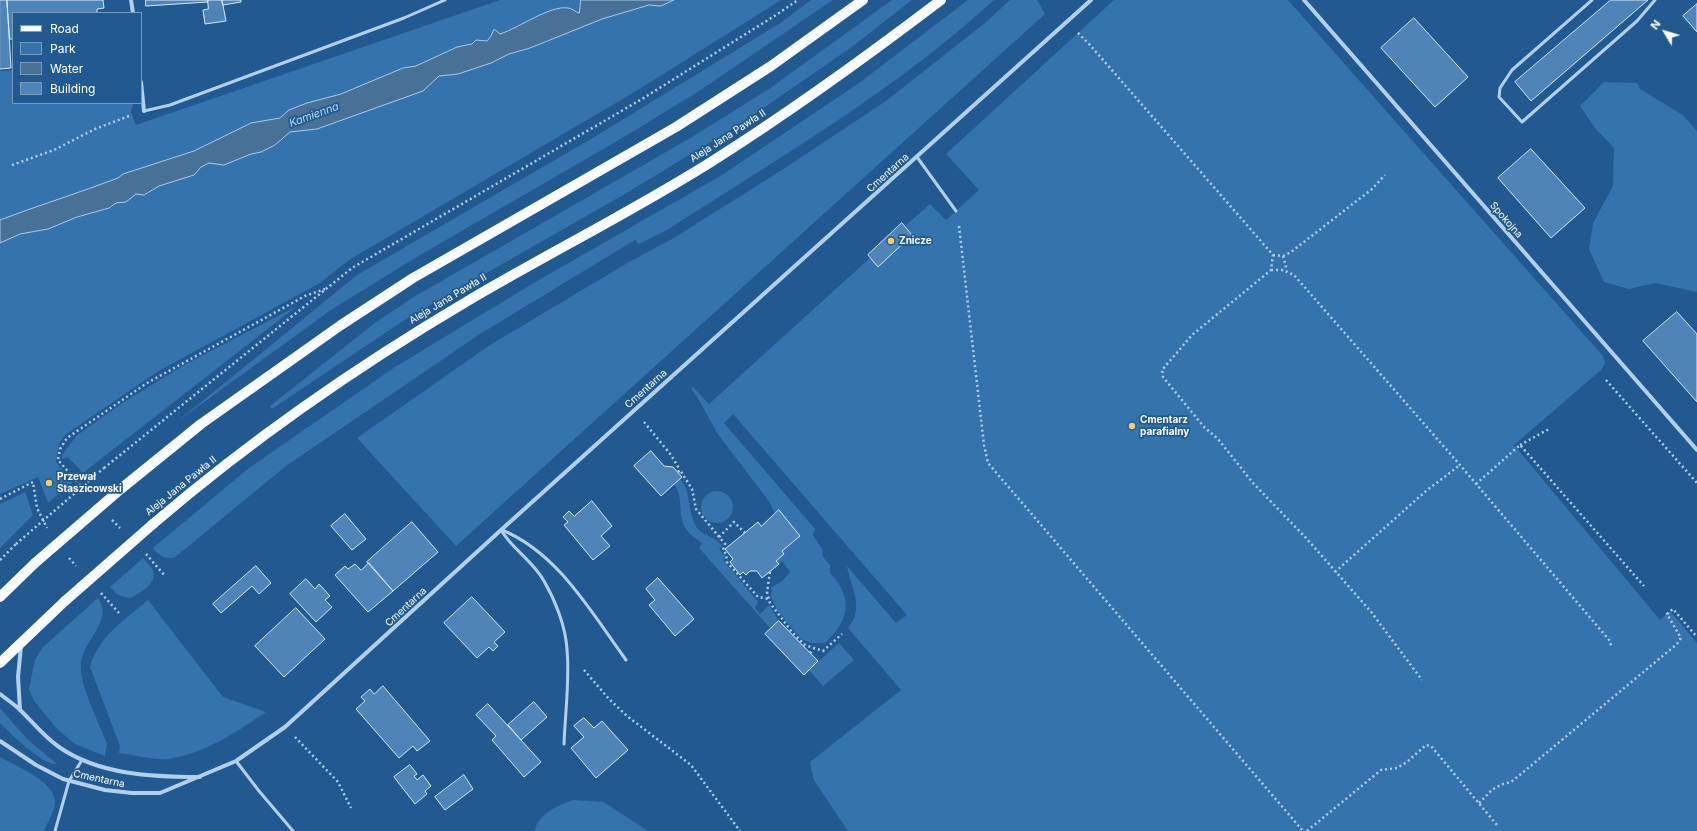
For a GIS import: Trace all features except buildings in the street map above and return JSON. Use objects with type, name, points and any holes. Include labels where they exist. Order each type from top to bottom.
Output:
[{"type":"main road","points":[[0,597],[35,563],[122,488],[201,424],[341,326],[413,278],[676,127],[771,66],[863,0]]},
{"type":"main road","name":"Aleja Jana Pawła II","points":[[0,663],[65,601],[153,524],[222,468],[329,389],[471,299],[710,163],[799,105],[940,0]]},
{"type":"street","points":[[131,0],[133,12]]},
{"type":"street","name":"Cmentarna","points":[[0,741],[36,765],[69,781],[104,790],[160,793],[202,777],[236,761],[285,727],[501,530],[1092,0]]},
{"type":"street","name":"Spokojna","points":[[1304,0],[1697,450]]},
{"type":"street","points":[[142,91],[144,110]]},
{"type":"street","points":[[20,709],[18,677],[21,644]]},
{"type":"street","name":"Cmentarna","points":[[0,694],[20,709],[35,727],[59,747],[82,760],[137,774],[159,777],[202,777]]},
{"type":"lane","points":[[144,110],[170,105],[404,18],[445,0]]},
{"type":"lane","points":[[1592,0],[1512,70],[1500,88],[1499,97],[1522,122],[1637,21],[1655,0]]},
{"type":"lane","points":[[917,158],[956,211]]},
{"type":"lane","points":[[501,530],[508,542],[523,555],[544,580],[561,620],[568,650],[564,744]]},
{"type":"lane","points":[[501,530],[516,536],[547,558],[582,600],[626,660]]},
{"type":"lane","points":[[55,831],[69,781],[82,760]]},
{"type":"lane","points":[[236,761],[293,831]]},
{"type":"path","points":[[0,560],[16,544],[104,468],[352,268],[642,99],[798,0]]},
{"type":"path","points":[[1076,32],[1090,45],[1273,255],[1283,256],[1292,252],[1372,189],[1385,175]]},
{"type":"path","points":[[12,165],[64,146],[109,122],[144,110]]},
{"type":"path","points":[[956,211],[961,239],[984,445],[988,463],[1304,831]]},
{"type":"path","points":[[1271,270],[1273,255]]},
{"type":"path","points":[[1283,256],[1286,262],[1283,270]]},
{"type":"path","points":[[1422,680],[1372,613],[1307,539],[1253,483],[1218,439],[1204,427],[1163,377],[1162,370],[1192,335],[1271,270],[1283,270],[1294,275],[1460,465],[1610,641],[1611,646]]},
{"type":"path","points":[[58,460],[60,449],[67,438],[147,383],[305,296],[327,288]]},
{"type":"path","points":[[1606,380],[1697,483]]},
{"type":"path","points":[[644,422],[671,455],[679,471],[692,489],[696,509],[725,544],[723,550],[727,558],[727,562],[758,597],[769,599]]},
{"type":"path","points":[[1476,484],[1520,445],[1549,429]]},
{"type":"path","points":[[1520,445],[1644,586]]},
{"type":"path","points":[[1335,572],[1426,490],[1460,465]]},
{"type":"path","points":[[0,498],[33,482]]},
{"type":"path","points":[[719,537],[734,522],[744,533]]},
{"type":"path","points":[[160,568],[166,576]]},
{"type":"path","points":[[770,572],[767,592],[769,599],[776,612],[792,632],[806,645],[823,651],[842,634]]},
{"type":"path","points":[[1479,803],[1493,789],[1516,778],[1677,644],[1681,638],[1667,614],[1673,609],[1697,637]]},
{"type":"path","points":[[810,653],[814,649]]},
{"type":"path","points":[[568,650],[609,699],[627,716],[671,748],[691,765],[740,831]]},
{"type":"path","points":[[285,727],[338,782],[351,808]]},
{"type":"path","points":[[1307,831],[1381,770],[1397,768],[1407,762],[1426,745],[1431,746],[1497,825]]},
{"type":"green space","points":[[500,0],[781,0],[638,90],[349,260],[320,283],[157,372],[65,435],[59,444],[56,462],[73,482],[48,503],[38,477],[0,494],[0,71],[12,70],[12,104],[133,104],[131,112],[136,125]]},
{"type":"green space","points":[[811,0],[833,0],[696,93],[624,137],[415,258],[331,310],[178,421],[357,275],[596,136],[782,22]]},
{"type":"green space","points":[[892,0],[912,0],[853,46],[745,121],[630,191],[406,319],[272,409],[270,406],[376,322],[412,298],[692,137],[769,89]]},
{"type":"green space","points":[[968,0],[994,0],[917,64],[836,122],[667,230],[639,244],[635,240],[480,334],[286,466],[174,558],[162,556],[153,548],[249,468],[395,367],[537,281],[722,175],[859,83]]},
{"type":"green space","points":[[1010,0],[1037,0],[1045,14],[456,546],[357,438],[490,345],[629,262],[672,239],[782,170],[886,101],[985,23]]},
{"type":"green space","name":"Cmentarz parafialny","points":[[1114,0],[1288,0],[1603,356],[1605,364],[1601,370],[1514,445],[1660,620],[1670,611],[1697,643],[1697,831],[848,831],[814,780],[810,762],[901,690],[848,628],[856,613],[856,605],[847,566],[896,623],[907,615],[733,414],[724,423],[815,529],[813,535],[822,549],[823,557],[830,565],[830,573],[838,582],[843,591],[846,609],[839,626],[833,635],[825,643],[811,643],[801,639],[777,610],[771,597],[772,587],[781,582],[790,572],[782,561],[779,564],[776,561],[784,554],[782,551],[800,536],[779,510],[775,513],[768,500],[717,433],[691,388],[693,387],[709,404],[870,258],[879,266],[912,235],[905,226],[930,204],[946,220],[979,190],[946,154]]},
{"type":"green space","points":[[1604,82],[1637,83],[1640,89],[1683,115],[1697,131],[1697,292],[1655,283],[1629,289],[1604,282],[1589,249],[1593,223],[1613,186],[1614,148],[1595,128],[1580,106]]},
{"type":"green space","points":[[297,306],[83,473],[68,457],[62,459],[62,455],[76,436],[121,404],[184,365]]},
{"type":"green space","points":[[680,479],[684,484],[692,516],[697,528],[703,533],[717,540],[722,546],[719,549],[725,556],[724,561],[758,602],[755,608],[760,614],[769,605],[779,621],[771,629],[699,548],[702,543],[691,535],[686,529],[683,524],[679,494],[674,484]]},
{"type":"green space","points":[[717,491],[723,492],[730,498],[733,507],[732,513],[726,520],[717,523],[711,522],[704,516],[701,507],[702,501],[708,494]]},
{"type":"green space","points":[[25,492],[33,515],[0,548],[0,504]]},
{"type":"green space","points":[[143,558],[153,571],[153,580],[147,588],[130,598],[118,595],[110,587]]},
{"type":"green space","points":[[98,598],[102,606],[102,615],[100,623],[83,655],[81,671],[90,704],[107,744],[105,756],[75,744],[57,729],[34,701],[29,689],[35,660],[42,648]]},
{"type":"green space","points":[[148,600],[223,697],[266,712],[220,741],[181,756],[163,759],[119,753],[120,746],[90,667],[99,646],[106,637],[113,629]]},
{"type":"green space","points":[[839,643],[854,660],[823,686],[809,670]]},
{"type":"green space","points":[[0,708],[27,739],[57,764],[43,760],[5,728],[0,723]]},
{"type":"green space","points":[[0,757],[34,775],[49,787],[53,794],[55,806],[44,831],[0,831]]},
{"type":"green space","points":[[573,800],[604,802],[648,831],[535,831],[544,815]]},
{"type":"water","name":"Kamienna","points":[[581,0],[674,0],[661,6],[649,5],[602,19],[530,48],[509,54],[491,63],[458,74],[439,76],[423,91],[317,129],[290,132],[275,145],[261,152],[251,154],[224,165],[209,163],[201,167],[194,175],[159,186],[144,195],[136,194],[126,202],[116,203],[109,208],[77,217],[48,229],[20,234],[0,243],[0,220],[118,178],[123,174],[194,151],[251,123],[280,118],[289,110],[307,103],[341,94],[403,68],[416,66],[457,47],[472,44],[476,40],[487,41],[494,29],[500,34],[544,13],[561,8],[569,8],[579,13]]},
{"type":"place","name":"Znicze","points":[[891,241]]},
{"type":"place","name":"Cmentarz parafialny","points":[[1132,426]]},
{"type":"place","name":"Przewał Staszicowski","points":[[49,483]]}]
